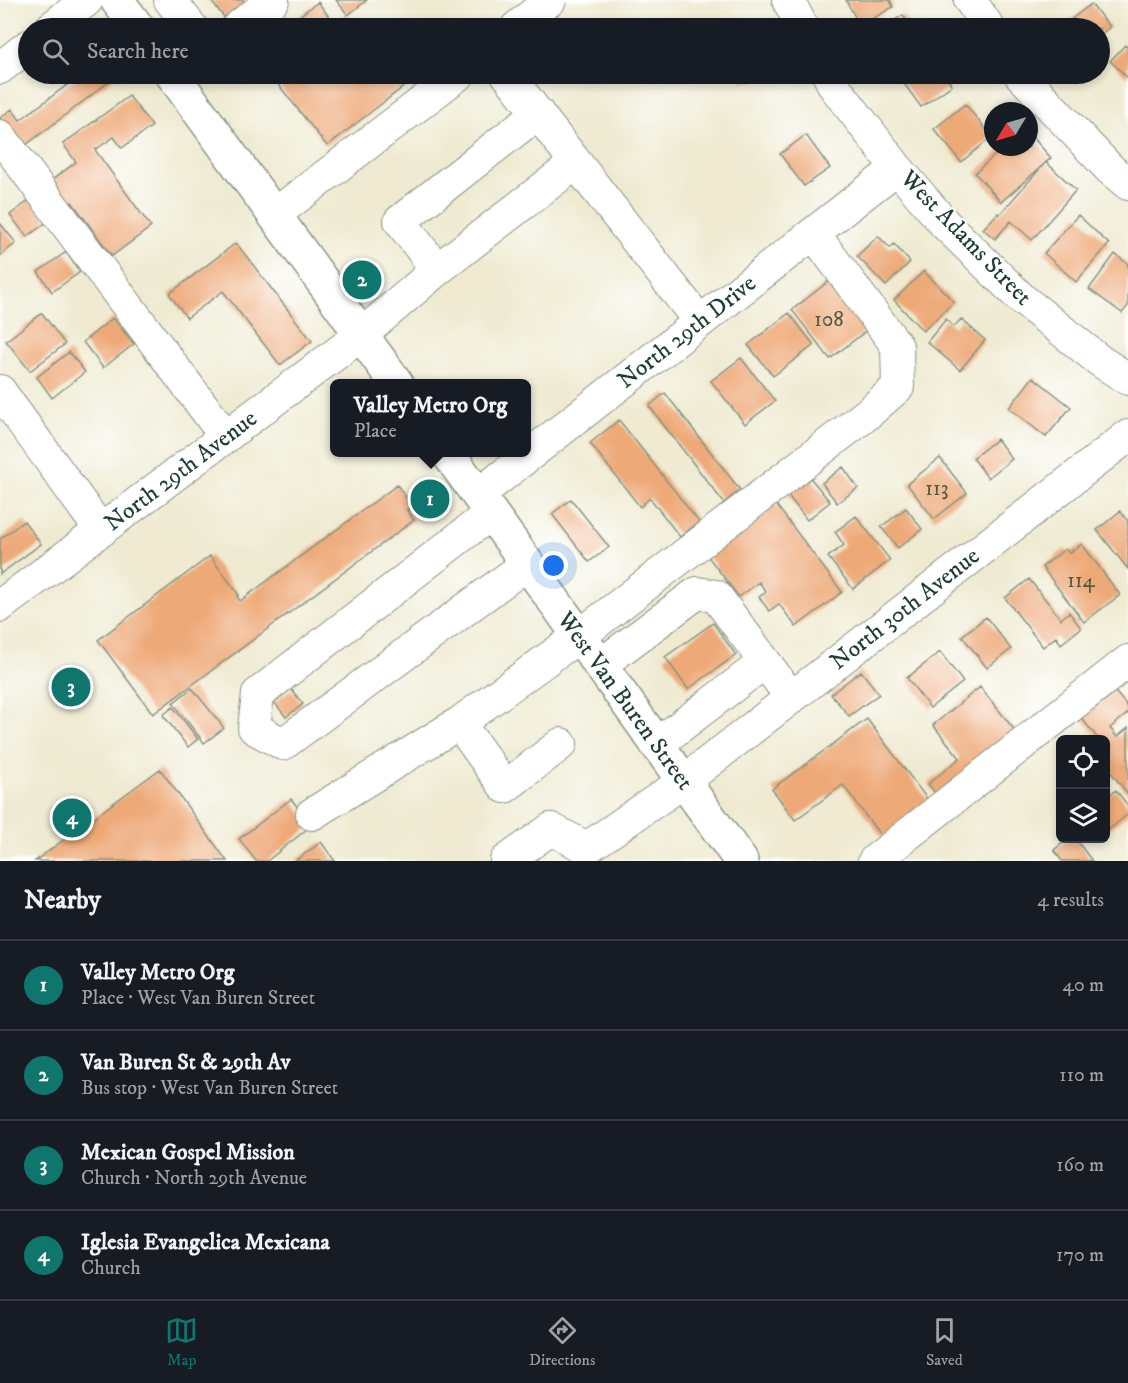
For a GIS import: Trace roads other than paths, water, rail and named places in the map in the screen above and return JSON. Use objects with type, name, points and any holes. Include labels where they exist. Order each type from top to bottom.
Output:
[{"type":"main road","points":[[117,0],[130,18]]},
{"type":"main road","points":[[182,84],[393,379]]},
{"type":"main road","name":"West Van Buren Street","points":[[450,457],[741,861]]},
{"type":"street","points":[[64,18],[87,0]]},
{"type":"street","points":[[170,0],[184,18]]},
{"type":"street","points":[[250,18],[273,0]]},
{"type":"street","points":[[528,18],[550,0]]},
{"type":"street","points":[[788,0],[798,18]]},
{"type":"street","points":[[970,0],[982,18]]},
{"type":"street","points":[[0,68],[18,54]]},
{"type":"street","points":[[274,215],[446,84]]},
{"type":"street","points":[[515,84],[700,322]]},
{"type":"street","name":"West Adams Street","points":[[833,84],[897,168],[945,224],[1022,299],[1100,361],[1128,379]]},
{"type":"street","points":[[1029,84],[1110,169],[1128,184]]},
{"type":"street","points":[[437,270],[400,221],[538,113]]},
{"type":"street","points":[[0,136],[226,437]]},
{"type":"street","name":"North 29th Avenue","points":[[0,606],[362,335],[437,270],[576,163]]},
{"type":"street","name":"North 29th Drive","points":[[527,564],[283,744],[254,728],[258,694],[700,322],[897,168]]},
{"type":"street","points":[[312,814],[459,723],[579,637],[866,415],[898,387],[897,346],[814,234]]},
{"type":"street","points":[[0,391],[101,531]]},
{"type":"street","name":"North 30th Avenue","points":[[506,861],[551,829],[587,848],[683,782],[1128,436]]},
{"type":"street","points":[[599,666],[697,592],[716,596],[791,697]]},
{"type":"street","points":[[874,861],[1128,661]]},
{"type":"street","points":[[656,745],[765,662]]},
{"type":"street","points":[[459,723],[505,787],[561,744]]},
{"type":"place","name":"Van Buren St & 29th Av","points":[[362,280]]},
{"type":"place","name":"Valley Metro Org","points":[[430,499]]},
{"type":"place","name":"Mexican Gospel Mission","points":[[71,687]]},
{"type":"place","name":"Iglesia Evangelica Mexicana","points":[[72,818]]}]
